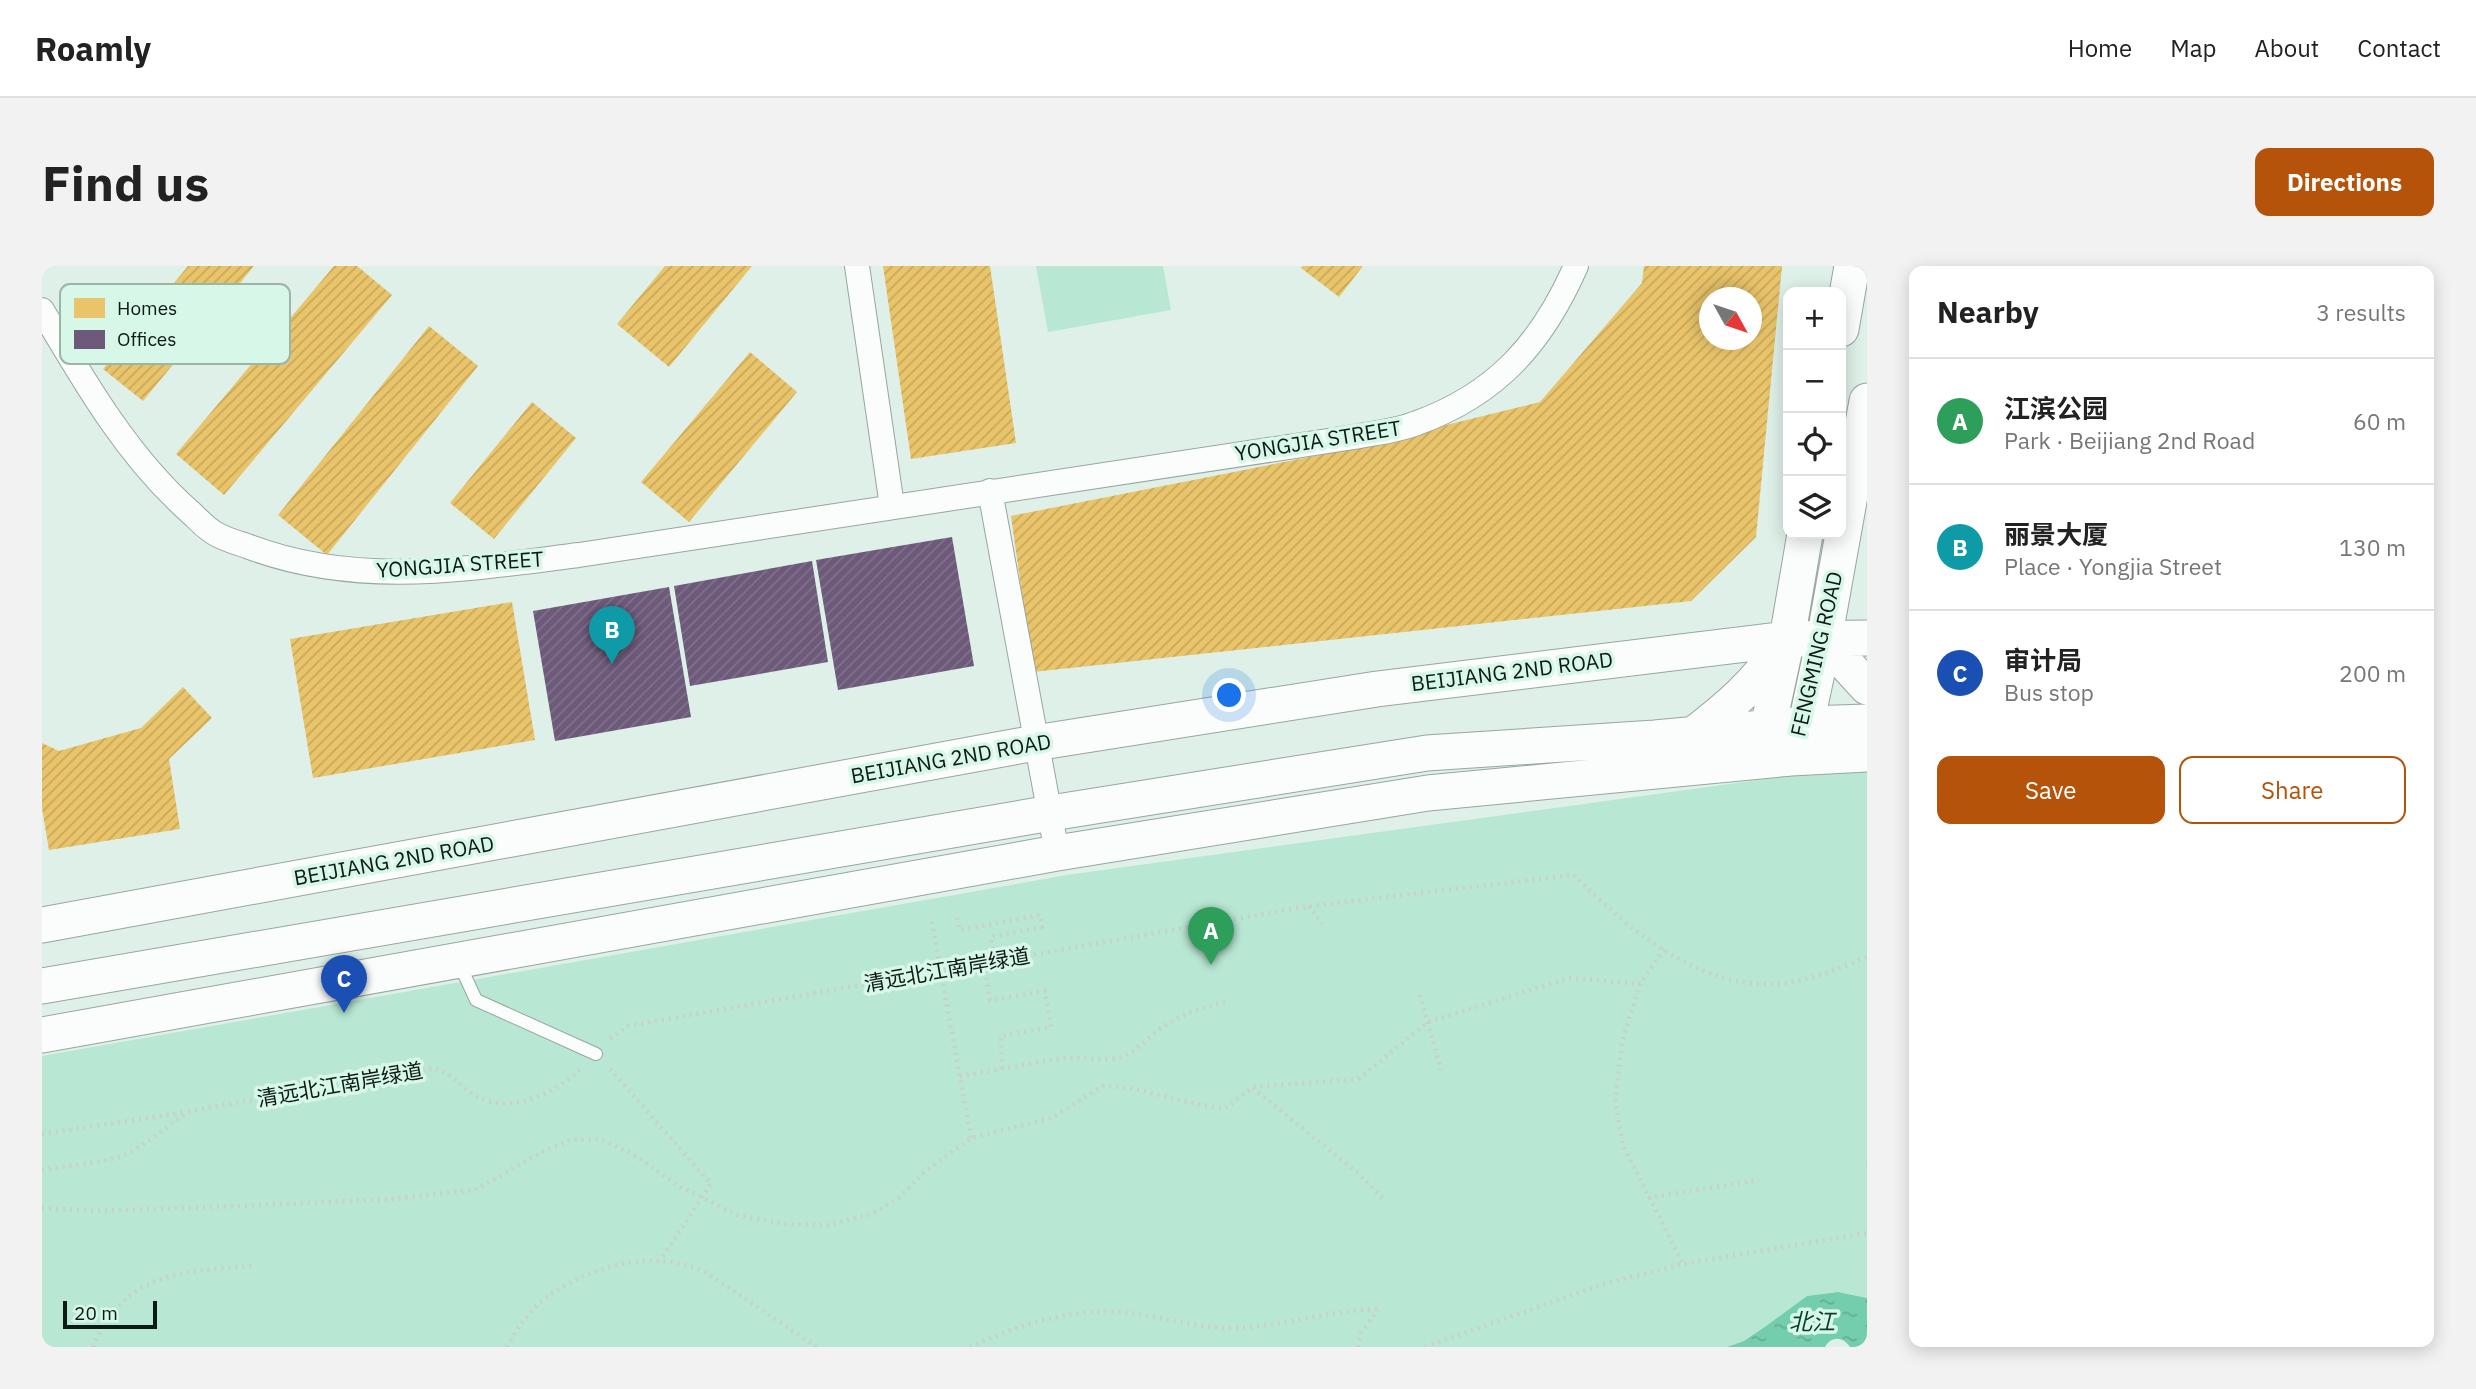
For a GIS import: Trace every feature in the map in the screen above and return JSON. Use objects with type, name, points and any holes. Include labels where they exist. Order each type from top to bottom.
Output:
[{"type":"main road","points":[[1846,300],[1852,266]]},
{"type":"main road","name":"FENGMING ROAD","points":[[1791,758],[1805,724],[1824,640],[1867,401]]},
{"type":"main road","name":"FENGMING ROAD","points":[[1791,758],[1768,727],[1804,539]]},
{"type":"main road","name":"BEIJIANG 2ND ROAD","points":[[42,925],[1035,743],[1377,689],[1787,639],[1867,638]]},
{"type":"main road","points":[[1694,734],[1745,693],[1787,639]]},
{"type":"main road","points":[[1824,640],[1867,687]]},
{"type":"main road","points":[[42,986],[1051,813],[1427,752],[1805,724],[1867,722]]},
{"type":"main road","points":[[42,1035],[1057,853],[1428,793],[1791,758],[1867,754]]},
{"type":"street","points":[[857,266],[892,506]]},
{"type":"street","name":"YONGJIA STREET","points":[[74,364],[132,448],[176,499],[216,534],[268,554],[328,569],[390,573],[479,568],[1354,437],[1415,424],[1465,402],[1514,364],[1546,326],[1576,266]]},
{"type":"street","name":"YONGJIA STREET","points":[[42,310],[60,341]]},
{"type":"street","points":[[990,491],[1057,853]]},
{"type":"lane","points":[[458,960],[476,1000],[596,1054]]},
{"type":"path","name":"清远北江南岸绿道","points":[[42,1170],[125,1155],[154,1138],[173,1121],[190,1111],[435,1068],[451,1076],[474,1095],[496,1102],[531,1101],[562,1086],[614,1034],[628,1026],[1309,906],[1574,875],[1607,908],[1641,935],[1698,969],[1736,982],[1776,984],[1824,975],[1867,957]]},
{"type":"path","points":[[1309,906],[1322,924]]},
{"type":"path","points":[[957,918],[960,930],[1040,915],[1042,927],[991,937],[995,962]]},
{"type":"path","points":[[932,922],[971,1138]]},
{"type":"path","points":[[1664,949],[1640,984],[1622,1042],[1615,1102],[1623,1145],[1683,1264]]},
{"type":"path","points":[[984,964],[990,1000],[1045,991],[1051,1027],[1001,1037],[1003,1070]]},
{"type":"path","points":[[42,1208],[95,1211],[253,1205],[392,1199],[475,1190],[538,1154],[570,1140],[600,1139],[636,1156],[679,1186],[737,1215],[785,1224],[828,1225],[872,1214],[900,1197],[923,1172],[971,1138],[1052,1118],[1103,1086],[1132,1088],[1178,1101],[1224,1109],[1252,1087],[1358,1079],[1428,1022],[1569,978],[1640,984]]},
{"type":"path","points":[[1420,995],[1441,1070]]},
{"type":"path","points":[[960,1076],[1068,1058],[1101,1060],[1122,1057],[1180,1016],[1203,1006],[1230,1001]]},
{"type":"path","points":[[596,1054],[712,1184],[661,1259]]},
{"type":"path","points":[[1252,1087],[1359,1174],[1385,1201]]},
{"type":"path","points":[[42,1134],[190,1111]]},
{"type":"path","points":[[1648,1198],[1759,1180]]},
{"type":"path","points":[[1425,1347],[1603,1284],[1683,1264],[1867,1234]]},
{"type":"path","points":[[507,1347],[518,1328],[542,1301],[566,1285],[594,1271],[661,1259],[697,1268],[817,1347]]},
{"type":"path","points":[[93,1347],[100,1330],[121,1304],[141,1287],[172,1274],[254,1266]]},
{"type":"path","points":[[970,1347],[993,1336],[1062,1315],[1127,1312],[1201,1326],[1232,1328],[1270,1326],[1351,1310],[1378,1309],[1361,1333],[1358,1347]]},
{"type":"shaded area","points":[[1036,266],[1163,266],[1171,310],[1048,332]]},
{"type":"shaded area","points":[[1867,765],[1867,1298],[1838,1292],[1807,1296],[1744,1341],[1727,1347],[42,1347],[42,1056],[1067,875]]},
{"type":"water","name":"北江","points":[[1838,1292],[1867,1298],[1867,1347],[1850,1347],[1837,1339],[1830,1341],[1825,1347],[1727,1347],[1744,1341],[1807,1296]]},
{"type":"building: Homes","points":[[188,266],[254,266],[239,284],[173,284]]},
{"type":"building: Homes","points":[[334,266],[357,266],[392,295],[224,495],[176,454],[252,364],[290,364],[290,318]]},
{"type":"building: Homes","points":[[665,266],[752,266],[669,367],[617,324]]},
{"type":"building: Homes","points":[[883,266],[990,266],[1016,443],[911,459]]},
{"type":"building: Homes","points":[[1363,266],[1339,297],[1301,268]]},
{"type":"building: Homes","points":[[1644,266],[1782,266],[1756,537],[1691,601],[1033,672],[1011,516],[1340,451],[1540,402],[1642,283]]},
{"type":"building: Homes","points":[[429,326],[478,366],[327,555],[278,515]]},
{"type":"building: Homes","points":[[750,352],[797,392],[689,522],[641,482]]},
{"type":"building: Homes","points":[[107,364],[173,364],[143,401],[103,369]]},
{"type":"building: Homes","points":[[532,402],[576,438],[494,539],[450,503]]},
{"type":"building: Homes","points":[[512,602],[535,740],[313,778],[290,639]]},
{"type":"building: Homes","points":[[183,687],[212,718],[169,759],[180,829],[49,850],[42,808],[42,743],[59,751],[141,728]]},
{"type":"building: Offices","points":[[952,537],[974,666],[838,690],[816,560]]},
{"type":"building: Offices","points":[[812,561],[828,662],[690,686],[674,586]]},
{"type":"building: Offices","points":[[669,587],[691,717],[555,741],[533,611]]},
{"type":"place","name":"丽景大厦","points":[[612,664]]},
{"type":"place","name":"江滨公园","points":[[1211,965]]},
{"type":"place","name":"审计局","points":[[344,1013]]}]
